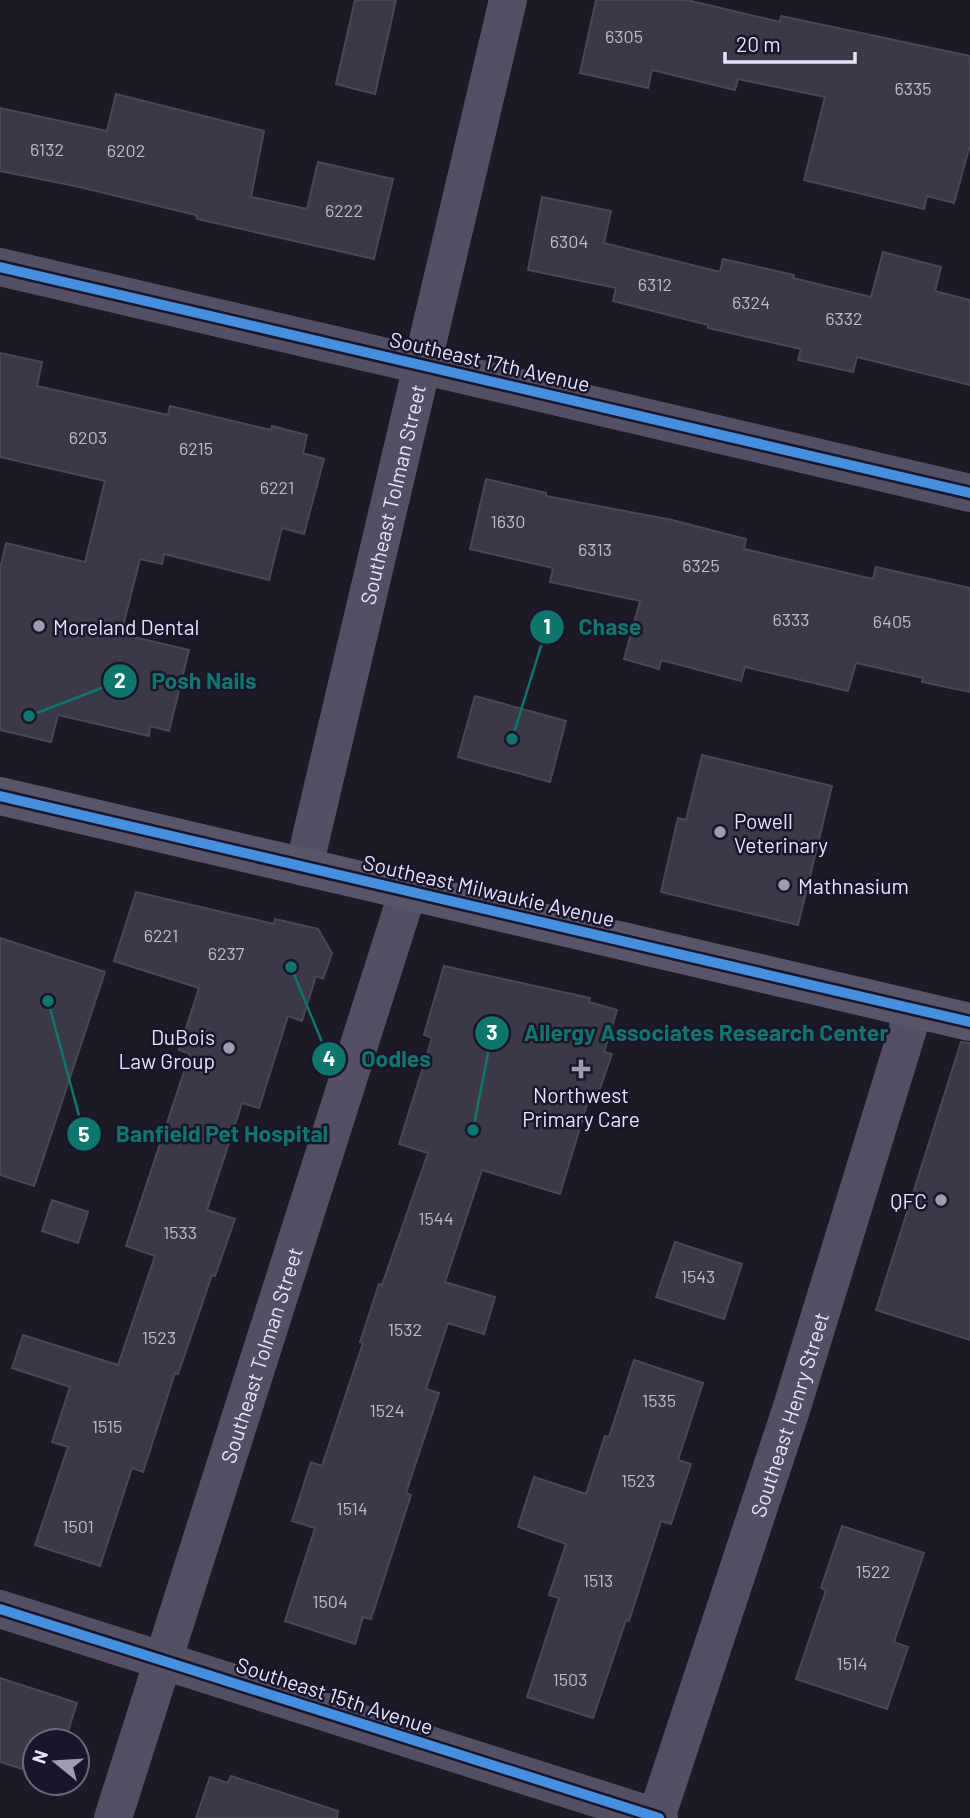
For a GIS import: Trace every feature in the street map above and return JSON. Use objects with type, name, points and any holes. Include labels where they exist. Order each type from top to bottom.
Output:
[{"type":"main road","name":"Southeast Milwaukie Avenue","points":[[0,796],[970,1022]]},
{"type":"street","name":"Southeast Tolman Street","points":[[304,867],[508,0]]},
{"type":"street","name":"Southeast 17th Avenue","points":[[0,267],[970,493]]},
{"type":"street","name":"Southeast Tolman Street","points":[[113,1818],[408,891]]},
{"type":"street","name":"Southeast Henry Street","points":[[657,1818],[791,1410],[914,1009]]},
{"type":"street","name":"Southeast 15th Avenue","points":[[0,1609],[657,1818]]},
{"type":"building","points":[[355,0],[396,0],[375,94],[336,84]]},
{"type":"building","points":[[596,0],[687,0],[780,22],[781,16],[970,56],[970,145],[954,203],[927,196],[924,209],[804,180],[825,97],[738,79],[735,90],[652,70],[648,88],[580,73]]},
{"type":"building","points":[[116,94],[264,131],[251,197],[307,209],[318,162],[393,179],[374,259],[197,219],[196,215],[75,186],[0,171],[0,108],[107,131]]},
{"type":"building","points":[[542,197],[611,211],[604,243],[720,272],[723,259],[794,275],[793,278],[871,297],[883,252],[941,267],[935,291],[970,300],[970,385],[857,357],[853,372],[798,360],[801,349],[708,328],[708,325],[613,301],[616,288],[528,270]]},
{"type":"building","points":[[0,353],[42,362],[37,386],[168,415],[170,406],[271,430],[272,426],[307,435],[303,453],[324,459],[304,534],[282,528],[269,580],[164,554],[162,564],[140,559],[121,634],[189,650],[169,731],[150,726],[149,736],[58,715],[51,742],[0,730],[0,569],[6,543],[85,562],[105,481],[0,457]]},
{"type":"building","points":[[486,479],[546,493],[546,496],[672,520],[746,539],[744,549],[873,579],[876,567],[970,588],[970,692],[922,682],[923,678],[856,663],[848,691],[745,667],[741,681],[661,660],[659,669],[624,659],[640,601],[550,582],[553,568],[470,549]]},
{"type":"building","points":[[475,696],[566,721],[550,782],[458,757]]},
{"type":"building","points":[[702,755],[832,786],[798,925],[661,892],[678,818],[686,820]]},
{"type":"building","points":[[136,892],[274,924],[275,919],[318,929],[332,953],[323,979],[316,976],[302,1021],[288,1016],[259,1108],[242,1103],[207,1210],[235,1219],[215,1276],[212,1275],[178,1374],[175,1373],[143,1472],[132,1468],[100,1566],[35,1545],[68,1447],[52,1442],[70,1387],[12,1368],[23,1335],[118,1365],[155,1256],[126,1246],[190,1054],[179,1050],[199,988],[114,961]]},
{"type":"building","points":[[0,938],[105,972],[34,1186],[0,1175]]},
{"type":"building","points":[[444,966],[590,998],[589,1002],[617,1010],[604,1052],[612,1054],[598,1094],[591,1091],[560,1194],[482,1170],[445,1282],[495,1297],[484,1334],[448,1323],[426,1389],[439,1393],[406,1493],[411,1495],[371,1619],[363,1617],[355,1644],[285,1621],[315,1528],[292,1521],[311,1462],[322,1466],[363,1343],[360,1342],[379,1284],[382,1285],[428,1153],[399,1144],[432,1038],[424,1035]]},
{"type":"building","name":"QFC","points":[[961,1042],[970,1043],[970,1340],[876,1310]]},
{"type":"building","points":[[52,1200],[88,1212],[78,1243],[42,1231]]},
{"type":"building","points":[[675,1242],[742,1264],[724,1319],[656,1297]]},
{"type":"building","points":[[634,1360],[703,1383],[678,1460],[691,1464],[671,1524],[661,1521],[629,1621],[626,1620],[593,1718],[527,1697],[559,1598],[549,1595],[566,1544],[518,1527],[534,1477],[586,1494],[605,1436],[609,1437]]},
{"type":"building","points":[[842,1526],[924,1553],[894,1642],[908,1647],[887,1709],[796,1679],[826,1590],[821,1588]]},
{"type":"building","points":[[0,1678],[77,1703],[69,1727],[21,1727],[21,1769],[0,1762]]},
{"type":"building","points":[[231,1776],[338,1811],[337,1818],[196,1818],[210,1777],[228,1783]]},
{"type":"cycle path","points":[[0,267],[970,493]]},
{"type":"cycle path","points":[[0,796],[970,1022]]},
{"type":"cycle path","points":[[0,1609],[659,1818]]},
{"type":"place","name":"Moreland Dental","points":[[39,626]]},
{"type":"place","name":"Posh Nails","points":[[29,716]]},
{"type":"place","name":"Chase","points":[[512,739]]},
{"type":"place","name":"Powell Veterinary","points":[[720,832]]},
{"type":"place","name":"Mathnasium","points":[[784,885]]},
{"type":"place","name":"Oodles","points":[[291,967]]},
{"type":"place","name":"Banfield Pet Hospital","points":[[48,1001]]},
{"type":"place","name":"DuBois Law Group","points":[[229,1048]]},
{"type":"place","name":"Northwest Primary Care","points":[[581,1069]]},
{"type":"place","name":"Allergy Associates Research Center","points":[[473,1130]]},
{"type":"place","name":"QFC","points":[[941,1200]]}]
